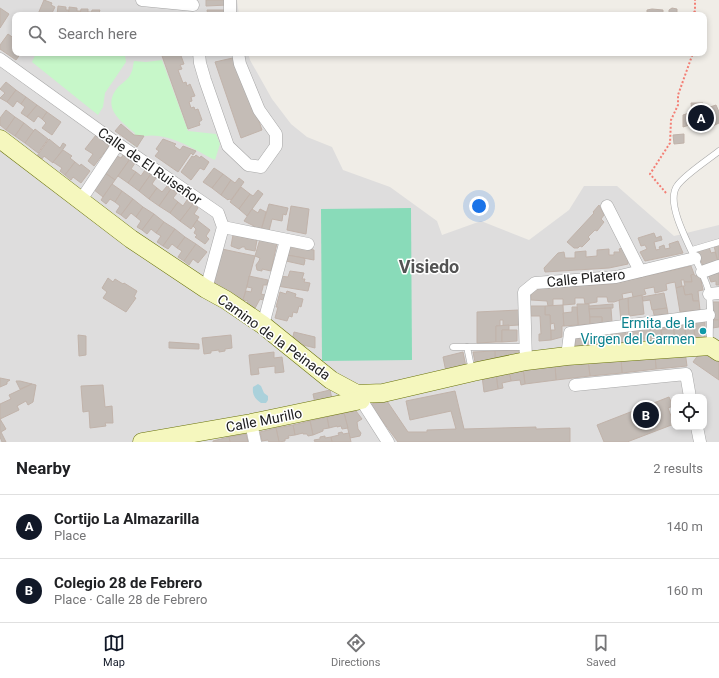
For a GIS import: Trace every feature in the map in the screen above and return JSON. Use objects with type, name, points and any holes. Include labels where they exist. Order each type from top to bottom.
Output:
[{"type":"street","points":[[142,0],[194,6]]},
{"type":"street","points":[[230,0],[230,12]]},
{"type":"street","points":[[199,56],[205,80],[228,146],[248,164],[261,167],[276,146],[276,134],[259,110],[240,64],[239,56]]},
{"type":"street","name":"Calle de El Ruiseñor","points":[[0,58],[118,144],[218,213],[223,227]]},
{"type":"street","name":"Camino de la Peinada","points":[[0,139],[131,239],[263,325],[331,380],[359,397]]},
{"type":"street","points":[[80,200],[118,144]]},
{"type":"street","points":[[607,206],[640,271]]},
{"type":"street","points":[[206,289],[223,227],[308,244]]},
{"type":"street","points":[[263,325],[286,240]]},
{"type":"street","name":"Calle Platero","points":[[526,354],[524,292],[535,283],[616,277],[694,254]]},
{"type":"street","points":[[702,272],[719,266]]},
{"type":"street","points":[[567,356],[570,333],[709,315]]},
{"type":"street","points":[[388,442],[359,397],[383,393],[473,372],[526,354],[567,356],[715,349]]},
{"type":"street","points":[[575,385],[686,374],[689,394]]},
{"type":"street","name":"Calle Murillo","points":[[142,442],[251,423],[359,397]]},
{"type":"street","points":[[251,423],[255,442]]},
{"type":"street","points":[[697,430],[700,442]]},
{"type":"lane","points":[[715,349],[709,315],[714,294],[676,216],[673,201],[676,187],[719,151]]},
{"type":"lane","points":[[694,254],[719,242]]},
{"type":"lane","points":[[453,347],[467,347],[526,354]]},
{"type":"lane","points":[[467,347],[473,372]]},
{"type":"path","points":[[694,12],[695,0]]},
{"type":"path","points":[[673,201],[650,174],[670,143],[671,120],[678,104],[678,95],[692,56]]},
{"type":"shaded area","points":[[0,0],[237,0],[239,12],[12,12],[12,56],[249,56],[272,99],[291,124],[307,137],[332,147],[343,170],[390,187],[437,221],[442,235],[481,221],[529,240],[569,210],[584,186],[617,186],[674,236],[719,225],[719,442],[0,442]]},
{"type":"green space","points":[[35,56],[125,56],[126,62],[105,93],[103,107],[98,115],[32,62]]},
{"type":"green space","points":[[162,60],[188,131],[216,134],[220,144],[215,160],[181,142],[153,135],[144,136],[137,147],[132,144],[135,133],[114,113],[111,101],[113,94],[130,75],[134,61],[146,62]]},
{"type":"green space","points":[[411,208],[412,360],[322,361],[321,209]]},
{"type":"water","points":[[258,384],[268,396],[266,403],[261,403],[254,395],[253,387]]},
{"type":"building","points":[[44,0],[52,3],[51,5],[55,7],[52,12],[39,12]]},
{"type":"building","points":[[206,0],[228,0],[228,5],[206,6]]},
{"type":"building","points":[[58,6],[66,7],[66,10],[69,10],[69,12],[57,12]]},
{"type":"building","points":[[69,7],[77,8],[77,11],[81,11],[81,12],[69,12]]},
{"type":"building","points":[[0,8],[9,14],[0,28]]},
{"type":"building","points":[[672,8],[677,9],[677,12],[669,12]]},
{"type":"building","points":[[81,9],[88,9],[88,12],[80,12]]},
{"type":"building","points":[[92,10],[100,10],[99,12],[92,12]]},
{"type":"building","points":[[207,10],[227,10],[227,12],[207,12]]},
{"type":"building","points":[[647,10],[663,10],[663,12],[647,12]]},
{"type":"building","points":[[8,34],[12,37],[12,56],[19,56],[16,60],[0,49],[0,45]]},
{"type":"building","points":[[162,56],[181,56],[184,64],[180,65],[182,69],[178,70],[183,83],[186,82],[187,86],[190,84],[195,96],[191,97],[192,101],[189,102],[191,108],[194,107],[195,110],[198,109],[202,120],[199,122],[200,125],[188,129]]},
{"type":"building","points":[[237,57],[262,130],[241,138],[215,62]]},
{"type":"building","points":[[6,82],[16,90],[7,102],[0,98],[5,93],[0,89]]},
{"type":"building","points":[[16,90],[26,97],[21,104],[17,101],[13,107],[7,102]]},
{"type":"building","points":[[26,97],[37,105],[27,117],[21,113],[25,107],[21,104]]},
{"type":"building","points":[[691,103],[703,103],[704,109],[716,105],[719,112],[719,123],[706,129],[702,121],[683,127],[683,115],[692,112]]},
{"type":"building","points":[[37,105],[47,112],[42,119],[38,116],[34,122],[27,117]]},
{"type":"building","points":[[6,110],[15,117],[6,130],[0,125],[0,118]]},
{"type":"building","points":[[47,112],[61,122],[52,135],[42,128],[46,123],[42,119]]},
{"type":"building","points":[[15,117],[24,123],[15,136],[6,130]]},
{"type":"building","points":[[24,123],[34,131],[25,143],[15,136]]},
{"type":"building","points":[[121,124],[134,135],[144,136],[137,147],[115,131]]},
{"type":"building","points":[[35,129],[48,139],[38,153],[25,143]]},
{"type":"building","points":[[684,134],[684,143],[674,144],[673,135]]},
{"type":"building","points":[[96,135],[110,145],[94,166],[88,161],[93,154],[85,149]]},
{"type":"building","points":[[49,139],[60,148],[63,143],[66,145],[53,163],[44,156],[42,159],[37,156]]},
{"type":"building","points":[[163,139],[176,144],[174,146],[180,150],[183,146],[196,151],[193,155],[191,153],[178,172],[155,156],[159,151],[156,149]]},
{"type":"building","points":[[63,150],[72,156],[70,158],[75,162],[65,175],[60,171],[62,168],[53,162]]},
{"type":"building","points":[[123,155],[130,159],[115,180],[105,173],[117,156],[121,158]]},
{"type":"building","points":[[196,155],[200,158],[201,156],[209,162],[204,170],[200,168],[191,180],[181,172],[192,156],[194,157]]},
{"type":"building","points":[[130,159],[135,163],[131,169],[136,172],[128,183],[118,176]]},
{"type":"building","points":[[75,162],[80,166],[81,164],[90,171],[81,183],[73,177],[71,180],[65,175]]},
{"type":"building","points":[[214,168],[223,174],[212,188],[203,182]]},
{"type":"building","points":[[145,170],[151,174],[139,191],[128,183],[136,172],[141,176]]},
{"type":"building","points":[[105,173],[115,180],[103,197],[93,189]]},
{"type":"building","points":[[151,174],[156,178],[152,184],[157,188],[149,199],[139,191]]},
{"type":"building","points":[[223,174],[231,180],[221,195],[212,188]]},
{"type":"building","points":[[239,178],[244,182],[231,200],[228,200],[221,195],[231,180],[235,183]]},
{"type":"building","points":[[112,184],[122,191],[115,202],[110,199],[106,204],[101,200]]},
{"type":"building","points":[[167,186],[171,189],[159,206],[149,199],[157,188],[162,192]]},
{"type":"building","points":[[241,187],[250,194],[239,209],[230,202]]},
{"type":"building","points":[[171,189],[177,193],[173,198],[178,202],[170,213],[159,206]]},
{"type":"building","points":[[258,190],[263,194],[247,216],[239,209],[250,194],[253,196]]},
{"type":"building","points":[[122,191],[133,199],[121,215],[116,212],[120,206],[115,202]]},
{"type":"building","points":[[133,199],[143,207],[136,217],[131,213],[126,219],[121,215]]},
{"type":"building","points":[[187,200],[193,204],[180,221],[170,213],[178,202],[183,206]]},
{"type":"building","points":[[193,204],[198,208],[194,214],[199,217],[191,229],[180,221]]},
{"type":"building","points":[[269,204],[288,208],[286,215],[283,214],[282,221],[272,219],[269,231],[261,230]]},
{"type":"building","points":[[599,205],[604,215],[601,219],[604,222],[597,231],[595,230],[588,237],[590,239],[582,247],[580,246],[578,248],[574,248],[567,242],[594,213],[593,212]]},
{"type":"building","points":[[291,206],[309,209],[306,234],[287,230]]},
{"type":"building","points":[[143,207],[154,214],[142,230],[137,227],[141,221],[136,217]]},
{"type":"building","points":[[252,209],[258,213],[260,209],[266,212],[261,230],[254,228],[254,226],[244,221]]},
{"type":"building","points":[[154,214],[164,222],[156,233],[151,229],[147,234],[142,230]]},
{"type":"building","points":[[197,220],[210,230],[206,236],[209,239],[205,244],[195,237],[197,235],[194,233],[196,229],[193,226]]},
{"type":"building","points":[[164,222],[175,229],[163,246],[157,242],[161,236],[156,233]]},
{"type":"building","points":[[175,229],[185,237],[177,248],[172,244],[168,249],[163,246]]},
{"type":"building","points":[[654,233],[656,238],[661,236],[662,240],[654,242],[656,250],[660,249],[659,247],[664,245],[665,249],[670,248],[669,244],[678,241],[683,253],[645,261],[640,252],[647,249],[645,245],[641,246],[638,238]]},
{"type":"building","points":[[233,235],[257,240],[255,251],[245,249],[245,247],[239,249],[231,246]]},
{"type":"building","points":[[185,237],[196,244],[184,261],[178,257],[182,251],[177,248]]},
{"type":"building","points":[[260,239],[277,243],[271,271],[262,269],[262,271],[257,270],[256,265],[260,258],[255,256]]},
{"type":"building","points":[[196,244],[207,252],[198,263],[193,259],[189,265],[184,261]]},
{"type":"building","points":[[719,244],[719,262],[718,262],[714,246]]},
{"type":"building","points":[[289,246],[314,250],[314,260],[287,255]]},
{"type":"building","points":[[709,247],[711,253],[715,252],[718,262],[703,266],[697,251]]},
{"type":"building","points":[[622,248],[628,259],[628,264],[609,268],[545,272],[544,268],[558,253],[564,252],[565,258],[575,258],[575,252],[586,251],[586,257],[597,256],[597,250],[609,249],[609,255],[614,255],[614,252],[620,252],[619,249]]},
{"type":"building","points":[[222,249],[255,256],[242,304],[215,284],[214,280]]},
{"type":"building","points":[[287,255],[304,258],[304,265],[286,261]]},
{"type":"building","points":[[691,266],[694,274],[691,275],[692,282],[684,282],[684,280],[681,280],[682,286],[676,288],[675,282],[666,284],[667,290],[655,293],[654,287],[644,289],[646,294],[640,296],[633,297],[632,292],[622,294],[623,299],[614,302],[608,302],[607,297],[597,297],[597,302],[585,304],[584,298],[575,298],[575,304],[563,305],[563,299],[553,299],[553,305],[548,306],[547,301],[531,300],[531,288],[612,284]]},
{"type":"building","points":[[290,271],[304,273],[302,279],[305,279],[304,282],[310,283],[308,291],[277,286],[280,276],[288,277]]},
{"type":"building","points":[[719,271],[719,285],[716,285],[716,281],[711,282],[708,274]]},
{"type":"building","points":[[694,274],[695,276],[700,275],[703,290],[698,291],[699,301],[693,301],[692,294],[685,295],[683,286],[685,286],[684,282],[692,282],[691,275]]},
{"type":"building","points":[[249,276],[268,280],[267,285],[263,285],[261,294],[265,295],[263,300],[260,299],[254,310],[246,306],[248,301],[243,300],[246,291],[251,292],[252,288],[247,287]]},
{"type":"building","points":[[108,278],[113,282],[115,279],[123,284],[124,283],[137,291],[134,297],[136,298],[126,312],[103,298],[107,292],[102,288]]},
{"type":"building","points":[[683,286],[685,295],[692,294],[693,301],[699,301],[700,310],[680,312],[676,288]]},
{"type":"building","points":[[287,291],[296,294],[295,297],[303,299],[301,307],[299,306],[297,313],[293,312],[292,317],[289,316],[287,321],[275,318],[280,292],[286,294]]},
{"type":"building","points":[[664,293],[667,308],[652,310],[650,300],[643,301],[642,297]]},
{"type":"building","points":[[642,295],[644,314],[629,316],[628,298]]},
{"type":"building","points":[[628,298],[629,321],[621,322],[619,300]]},
{"type":"building","points":[[711,302],[719,302],[719,320],[712,320]]},
{"type":"building","points":[[577,304],[589,304],[590,324],[578,325]]},
{"type":"building","points":[[613,304],[613,308],[589,309],[589,306]]},
{"type":"building","points":[[563,305],[564,326],[562,326],[562,337],[551,340],[551,330],[555,330],[554,323],[551,324],[550,315],[545,315],[545,306]]},
{"type":"building","points":[[531,306],[545,306],[545,315],[550,315],[551,340],[539,341],[539,334],[541,334],[540,316],[531,316]]},
{"type":"building","points":[[572,307],[577,307],[578,325],[564,326],[563,313],[572,312]]},
{"type":"building","points":[[611,308],[612,322],[602,323],[602,317],[590,317],[589,309]]},
{"type":"building","points":[[667,308],[668,314],[654,315],[653,310]]},
{"type":"building","points":[[519,310],[519,325],[503,326],[503,320],[500,320],[500,326],[496,326],[496,342],[477,343],[477,312]]},
{"type":"building","points":[[590,317],[602,317],[602,323],[590,324]]},
{"type":"building","points":[[705,319],[705,337],[695,338],[693,321]]},
{"type":"building","points":[[712,320],[719,320],[719,327],[712,328]]},
{"type":"building","points":[[693,321],[695,338],[686,338],[684,322]]},
{"type":"building","points":[[684,322],[686,339],[675,341],[673,323]]},
{"type":"building","points":[[667,323],[667,329],[661,330],[662,342],[628,346],[627,340],[651,337],[649,325]]},
{"type":"building","points":[[667,323],[673,323],[674,335],[662,336],[661,330],[667,329]]},
{"type":"building","points":[[509,325],[509,330],[502,330],[502,342],[496,342],[496,326]]},
{"type":"building","points":[[649,325],[651,337],[629,340],[627,328]]},
{"type":"building","points":[[625,329],[627,337],[629,336],[629,340],[627,340],[628,346],[616,347],[614,330]]},
{"type":"building","points":[[502,330],[517,330],[517,341],[502,342]]},
{"type":"building","points":[[614,330],[616,347],[600,348],[599,339],[608,338],[608,331]]},
{"type":"building","points":[[608,331],[608,338],[598,338],[600,348],[595,349],[593,334]]},
{"type":"building","points":[[294,332],[315,337],[315,348],[292,341]]},
{"type":"building","points":[[593,334],[595,349],[576,351],[574,337]]},
{"type":"building","points":[[78,335],[86,336],[86,355],[79,356]]},
{"type":"building","points":[[231,335],[232,348],[219,352],[219,350],[211,351],[211,353],[204,354],[202,338]]},
{"type":"building","points":[[169,342],[199,344],[199,349],[169,348]]},
{"type":"building","points":[[704,347],[719,358],[719,380],[693,362]]},
{"type":"building","points":[[519,350],[519,359],[495,363],[495,351]]},
{"type":"building","points":[[495,351],[495,363],[476,367],[473,352]]},
{"type":"building","points":[[685,351],[687,366],[656,369],[655,354]]},
{"type":"building","points":[[274,352],[274,358],[282,357],[284,372],[275,373],[275,366],[258,368],[259,374],[251,375],[249,355]]},
{"type":"building","points":[[463,352],[466,367],[446,372],[443,357]]},
{"type":"building","points":[[655,354],[656,369],[622,373],[621,358]]},
{"type":"building","points":[[621,358],[622,373],[590,376],[588,361]]},
{"type":"building","points":[[588,361],[590,376],[556,380],[555,365]]},
{"type":"building","points":[[555,365],[556,380],[525,384],[523,368]]},
{"type":"building","points":[[523,368],[525,384],[521,385],[520,380],[511,381],[509,371]]},
{"type":"building","points":[[509,371],[511,381],[502,383],[503,388],[498,389],[496,374]]},
{"type":"building","points":[[496,374],[498,389],[484,392],[482,376]]},
{"type":"building","points":[[0,378],[10,380],[7,384],[0,387]]},
{"type":"building","points":[[16,381],[20,381],[32,384],[20,389]]},
{"type":"building","points":[[32,384],[36,385],[33,402],[28,405],[26,401],[17,406],[19,410],[0,419],[0,404],[11,399],[9,395]]},
{"type":"building","points":[[103,385],[105,407],[112,406],[113,423],[105,423],[106,426],[90,428],[89,411],[83,412],[81,386]]},
{"type":"building","points":[[330,390],[332,399],[315,403],[313,394]]},
{"type":"building","points":[[455,391],[464,429],[536,427],[536,429],[570,428],[570,442],[398,442],[371,404],[387,401],[408,432],[456,429],[451,411],[410,420],[406,401]]},
{"type":"building","points":[[669,397],[671,402],[671,407],[668,408],[671,416],[671,425],[627,442],[604,442],[597,425]]},
{"type":"building","points":[[356,411],[362,419],[357,422],[358,429],[361,433],[360,436],[350,438],[344,413]]},
{"type":"building","points":[[344,413],[348,428],[342,429],[341,426],[337,426],[329,428],[327,417]]},
{"type":"building","points":[[327,417],[329,428],[323,429],[323,431],[313,435],[310,421]]},
{"type":"building","points":[[0,419],[6,429],[1,432],[6,442],[2,442],[0,437]]},
{"type":"building","points":[[310,421],[313,435],[308,436],[307,434],[303,433],[295,435],[293,425]]},
{"type":"building","points":[[293,425],[295,435],[288,436],[289,438],[285,439],[285,441],[279,442],[276,428]]},
{"type":"building","points":[[276,428],[279,442],[269,442],[268,440],[262,441],[260,432]]},
{"type":"building","points":[[342,432],[343,434],[349,433],[351,442],[332,442],[331,437],[339,435],[338,433]]},
{"type":"building","points":[[246,434],[248,442],[230,442],[229,437]]},
{"type":"building","points":[[325,436],[325,438],[331,437],[332,442],[315,442],[314,440],[320,439],[320,437]]},
{"type":"building","points":[[229,437],[230,442],[213,442],[213,441]]},
{"type":"place","name":"Cortijo La Almazarilla","points":[[701,118]]},
{"type":"place","name":"Ermita de la Virgen del Carmen","points":[[703,331]]},
{"type":"place","name":"Colegio 28 de Febrero","points":[[646,415]]},
{"type":"district","name":"Visiedo","points":[[429,266]]}]
